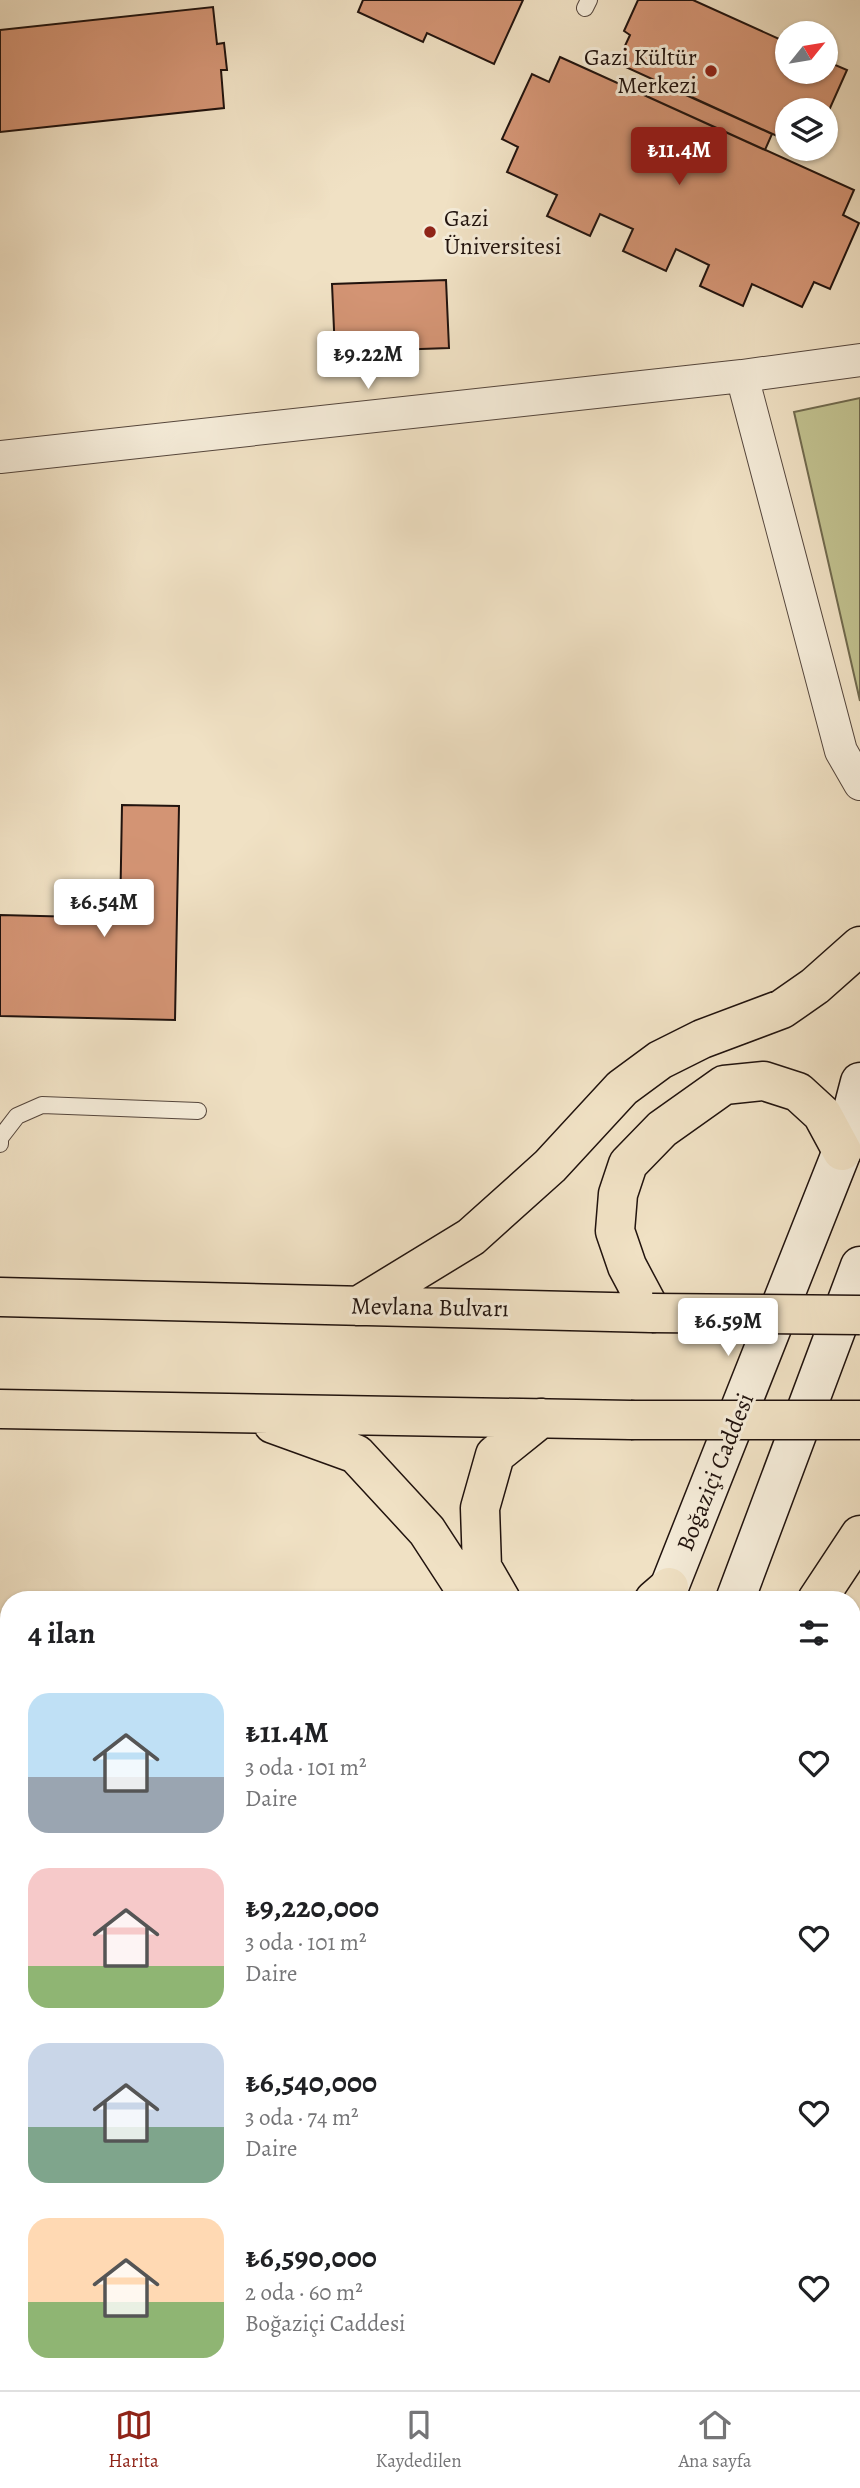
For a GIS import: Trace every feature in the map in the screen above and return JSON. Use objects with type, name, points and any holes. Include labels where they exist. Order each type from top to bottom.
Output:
[{"type":"highway","points":[[358,1306],[471,1237],[550,1166],[622,1088],[660,1060],[702,1039],[782,1009],[815,986],[860,946]]},
{"type":"highway","points":[[652,1313],[627,1266],[615,1231],[618,1194],[628,1164],[662,1129],[724,1084],[764,1081],[798,1092],[822,1114],[842,1151]]},
{"type":"highway","name":"Mevlana Bulvarı","points":[[0,1297],[652,1313],[860,1315]]},
{"type":"highway","points":[[0,1409],[631,1420],[860,1420]]},
{"type":"highway","points":[[241,1413],[356,1454],[427,1531],[466,1591]]},
{"type":"highway","points":[[496,1591],[482,1567],[480,1508],[495,1455],[541,1418]]},
{"type":"highway","points":[[823,1591],[860,1535]]},
{"type":"main road","name":"Boğaziçi Caddesi","points":[[664,1591],[842,1151],[860,1082]]},
{"type":"main road","points":[[738,1591],[860,1266]]},
{"type":"street","points":[[0,457],[742,376],[860,360]]},
{"type":"street","points":[[742,376],[841,751],[860,784]]},
{"type":"lane","points":[[0,1144],[0,1138],[17,1116],[42,1105],[198,1111]]},
{"type":"green space","points":[[860,398],[860,701],[794,412]]},
{"type":"building","points":[[363,0],[523,0],[494,64],[427,33],[423,42],[358,12]]},
{"type":"building","name":"Gazi Kültür Merkezi","points":[[638,0],[693,0],[775,37],[775,84],[838,84],[838,66],[847,70],[834,98],[775,98],[775,135],[617,63],[630,35],[624,31]]},
{"type":"building","points":[[213,7],[217,44],[224,43],[227,70],[221,70],[224,108],[0,132],[0,30]]},
{"type":"building","points":[[560,57],[775,154],[775,161],[790,161],[854,190],[843,215],[859,223],[830,289],[814,282],[802,307],[752,284],[743,306],[700,286],[709,265],[676,249],[666,271],[623,251],[633,229],[600,214],[590,236],[547,216],[557,195],[507,172],[518,147],[502,139],[532,74],[549,82]]},
{"type":"building","points":[[655,81],[772,134],[765,150],[648,97]]},
{"type":"building","points":[[446,280],[449,348],[335,352],[332,284]]},
{"type":"building","points":[[122,805],[179,806],[175,1020],[0,1016],[0,915],[120,918]]},
{"type":"place","name":"Gazi Kültür Merkezi","points":[[711,71]]},
{"type":"place","name":"Gazi Üniversitesi","points":[[430,232]]}]
